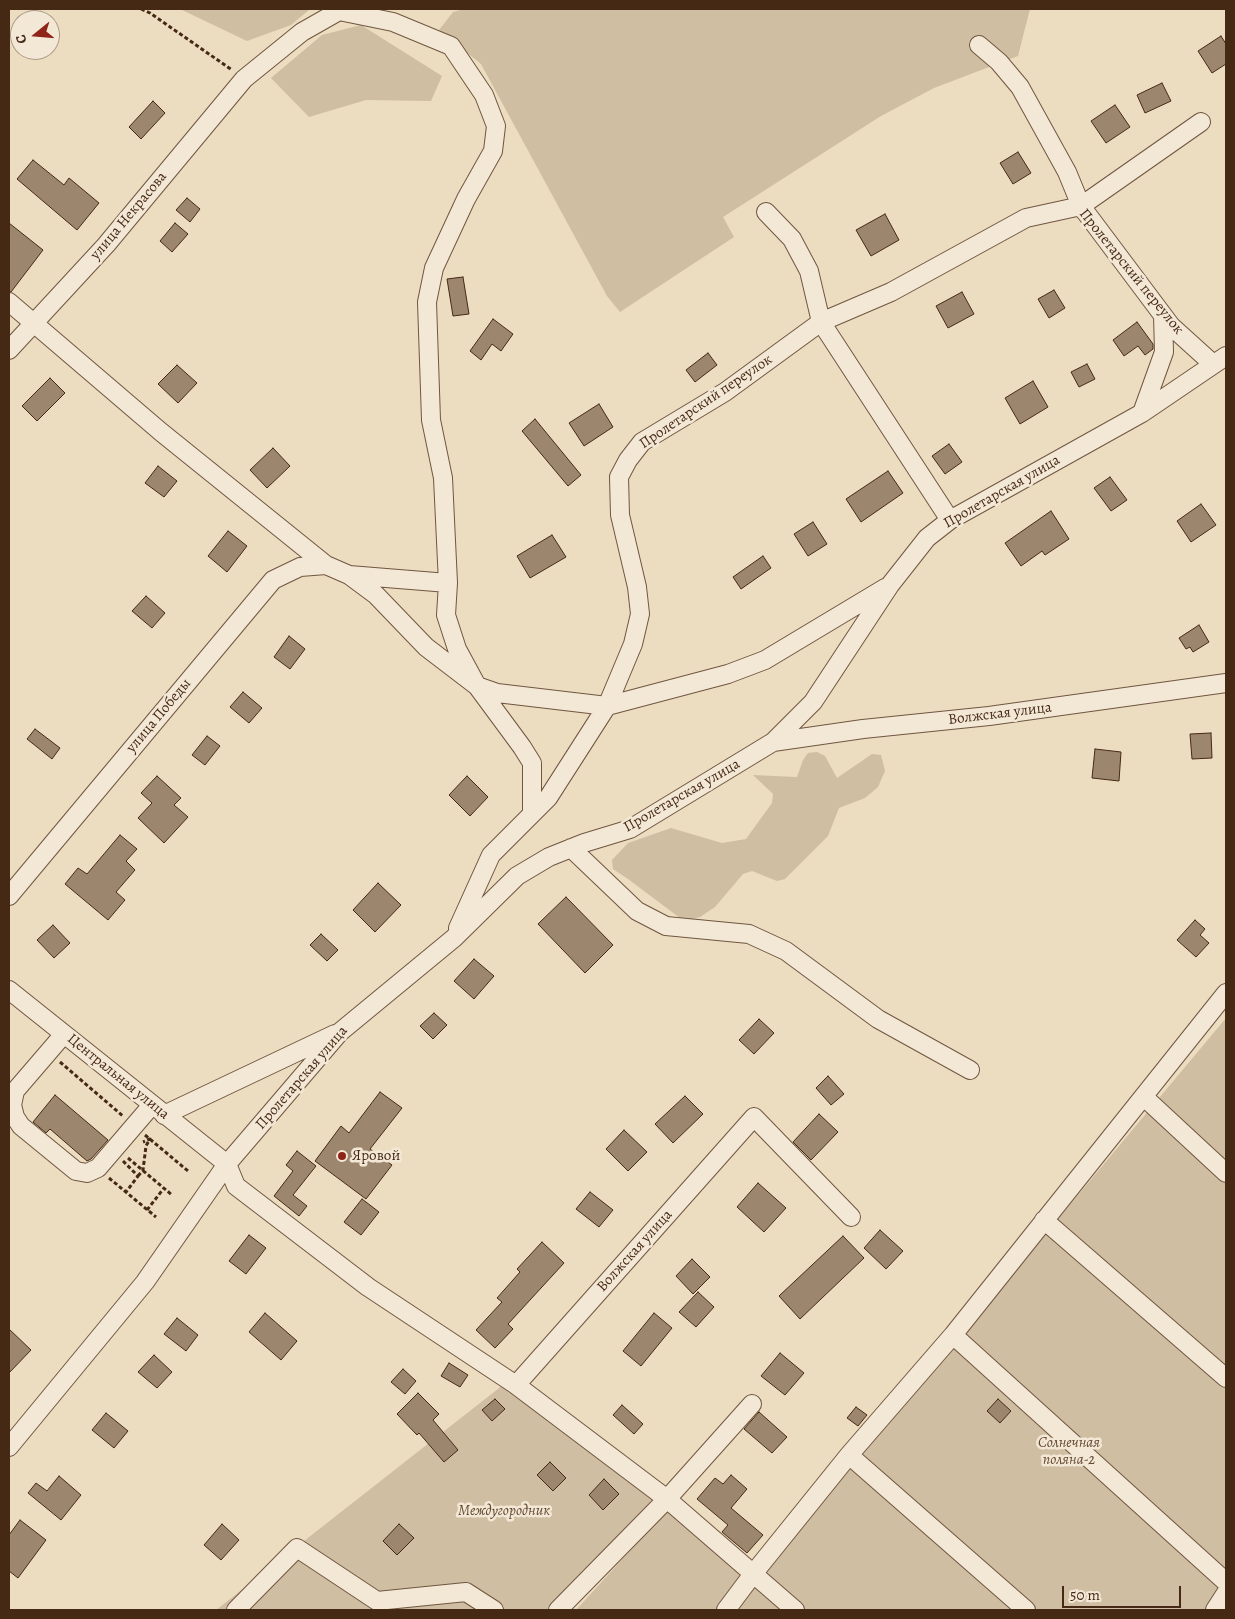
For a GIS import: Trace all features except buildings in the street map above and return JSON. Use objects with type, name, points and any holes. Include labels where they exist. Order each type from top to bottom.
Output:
[{"type":"street","name":"улица Некрасова","points":[[9,350],[106,245],[244,79],[302,32],[339,10],[393,22],[451,46],[484,95],[496,126],[493,151],[466,200],[434,268],[427,302],[431,420],[443,478],[448,583],[446,615],[457,649],[477,686]]},
{"type":"street","points":[[979,46],[999,62],[1020,87],[1067,172],[1081,206],[1202,122]]},
{"type":"street","name":"Пролетарский переулок","points":[[454,938],[491,855],[548,798],[607,706],[632,644],[640,614],[637,587],[620,515],[620,477],[628,460],[642,442],[725,392],[821,322],[891,292],[1026,218],[1081,206],[1171,326],[1220,360]]},
{"type":"street","points":[[766,212],[792,239],[809,271],[821,322],[950,520]]},
{"type":"street","points":[[9,302],[161,432],[326,565],[348,575],[376,595],[426,646],[477,686],[532,763],[532,814]]},
{"type":"street","points":[[1142,413],[1164,352],[1163,315]]},
{"type":"street","name":"Пролетарская улица","points":[[9,1447],[145,1282],[227,1164],[340,1032],[454,938],[517,876],[549,857],[630,829],[773,742],[813,702],[890,585],[927,538],[950,520],[1142,413],[1220,360]]},
{"type":"street","name":"улица Победы","points":[[9,896],[273,580],[300,567],[326,565]]},
{"type":"street","points":[[348,575],[448,583]]},
{"type":"street","points":[[477,686],[497,693],[607,706],[728,674],[765,660],[890,585]]},
{"type":"street","name":"Волжская улица","points":[[773,742],[863,729],[989,716],[1226,683]]},
{"type":"street","points":[[571,848],[637,912],[666,926],[749,934],[786,951],[878,1019],[970,1070]]},
{"type":"street","name":"Центральная улица","points":[[9,990],[227,1164]]},
{"type":"street","points":[[726,1610],[849,1455],[953,1335],[1226,993]]},
{"type":"street","points":[[64,1034],[15,1091],[12,1105],[15,1117],[22,1126],[76,1171],[87,1173],[98,1168],[135,1126],[158,1110],[340,1032]]},
{"type":"street","points":[[1144,1097],[1226,1173]]},
{"type":"street","name":"Волжская улица","points":[[516,1385],[754,1117],[851,1218]]},
{"type":"street","points":[[227,1164],[236,1186],[368,1287],[516,1385],[667,1499],[795,1610]]},
{"type":"street","points":[[1044,1220],[1226,1378]]},
{"type":"street","points":[[953,1335],[1226,1582]]},
{"type":"street","points":[[558,1610],[667,1499],[752,1404]]},
{"type":"street","points":[[849,1455],[1026,1610]]},
{"type":"street","points":[[236,1610],[296,1548],[377,1601],[466,1592],[494,1610]]},
{"type":"street","points":[[1215,1610],[1226,1593]]},
{"type":"path","points":[[141,9],[150,13],[244,79]]},
{"type":"path","points":[[49,1052],[188,1171]]},
{"type":"path","points":[[139,1147],[144,1141],[150,1140]]},
{"type":"path","points":[[126,1192],[143,1170],[146,1146],[150,1140]]},
{"type":"path","points":[[129,1158],[134,1153]]},
{"type":"path","points":[[138,1176],[123,1162],[124,1154],[172,1195]]},
{"type":"path","points":[[123,1159],[98,1168],[156,1217]]},
{"type":"path","points":[[147,1210],[164,1188]]},
{"type":"green space","points":[[180,9],[310,9],[291,25],[247,41]]},
{"type":"green space","points":[[464,9],[1030,9],[1018,56],[934,88],[881,116],[723,217],[734,237],[620,312],[607,296],[481,64],[439,30],[453,12]]},
{"type":"green space","points":[[361,25],[442,76],[431,101],[366,100],[309,117],[271,78],[322,35]]},
{"type":"green space","points":[[817,752],[825,756],[837,778],[872,754],[881,755],[885,771],[878,787],[865,798],[839,808],[828,836],[785,879],[777,881],[752,871],[743,874],[715,907],[700,917],[684,921],[613,869],[612,860],[628,843],[671,828],[722,843],[746,839],[772,803],[773,794],[753,775],[797,777],[803,760],[808,753]]},
{"type":"green space","name":"Солнечная поляна-2","points":[[1226,1018],[1226,1610],[576,1610],[668,1509],[756,1580]]},
{"type":"green space","name":"Междугородник","points":[[503,1385],[654,1498],[552,1610],[216,1610]]},
{"type":"place","name":"Яровой","points":[[342,1156]]}]
